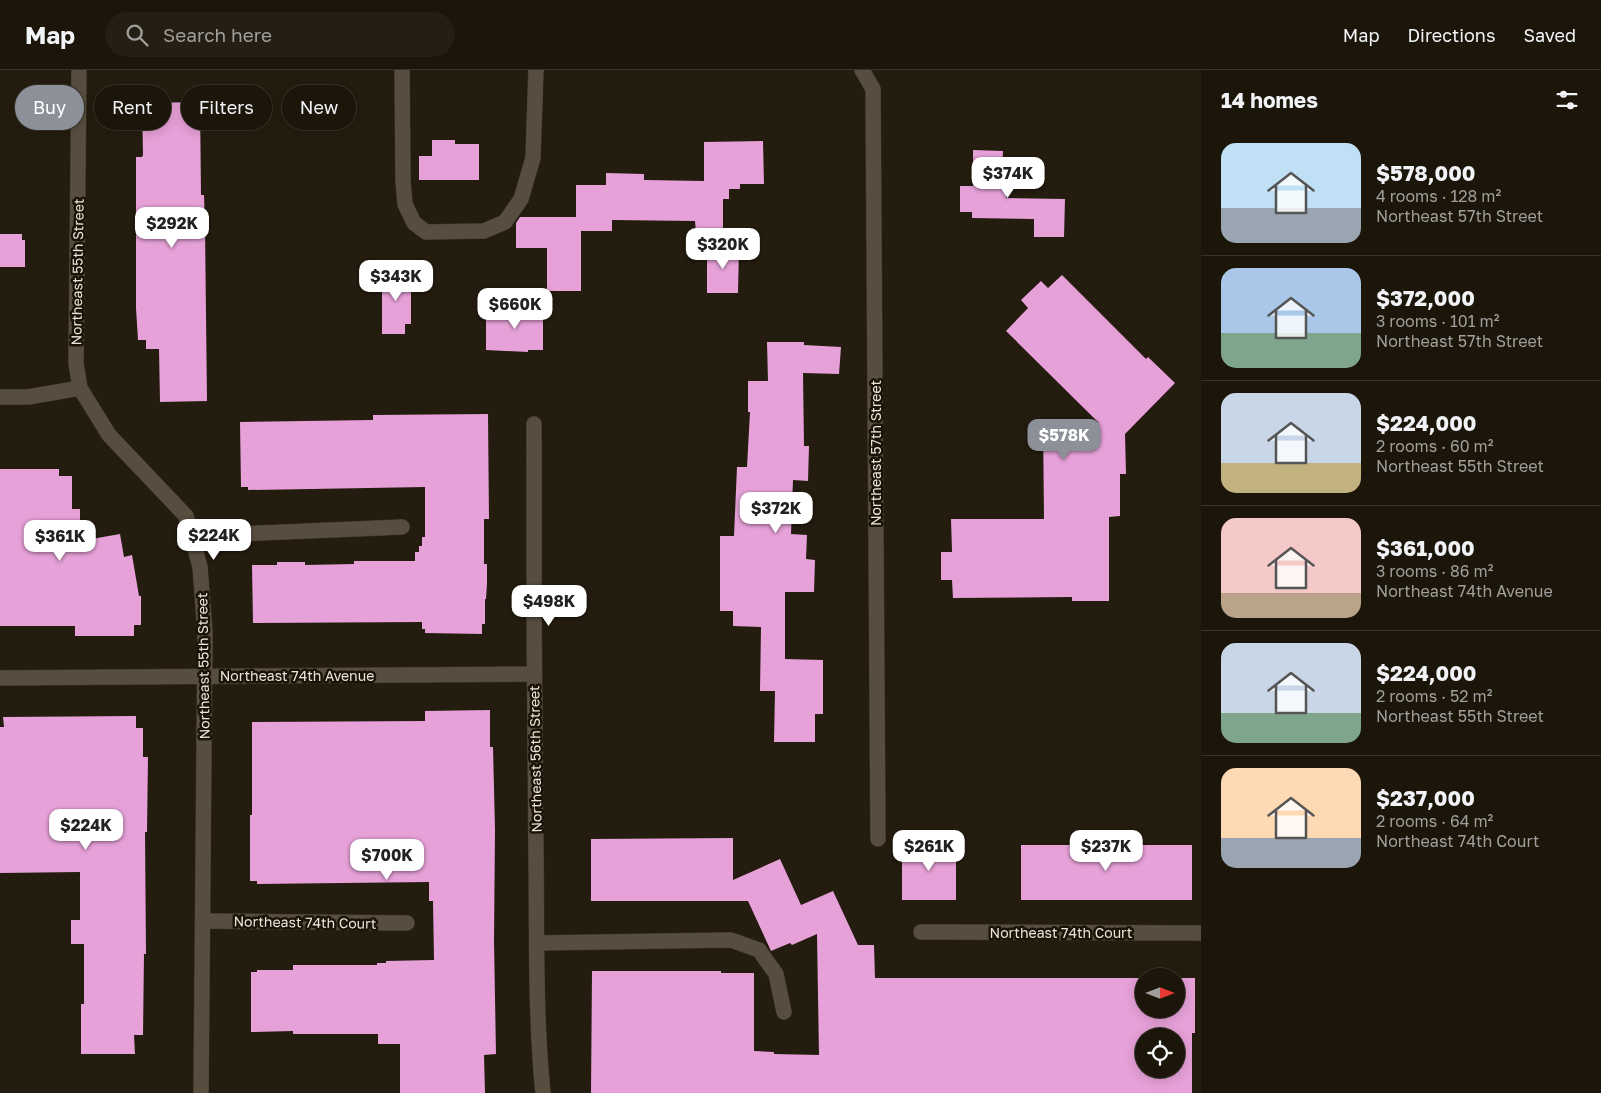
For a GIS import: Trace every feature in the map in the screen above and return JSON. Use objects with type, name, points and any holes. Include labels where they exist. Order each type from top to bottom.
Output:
[{"type":"street","name":"Northeast 55th Street","points":[[79,70],[76,363],[80,388],[109,435],[186,516],[200,567],[205,634],[201,1093]]},
{"type":"street","points":[[402,70],[405,204],[414,224],[426,232],[484,231],[505,222],[521,199],[533,158],[536,70]]},
{"type":"street","name":"Northeast 57th Street","points":[[862,70],[873,89],[878,839]]},
{"type":"street","points":[[0,397],[28,397],[80,388]]},
{"type":"street","name":"Northeast 56th Street","points":[[534,424],[534,674],[538,1051],[543,1093]]},
{"type":"street","points":[[192,536],[402,527]]},
{"type":"street","name":"Northeast 74th Avenue","points":[[0,678],[534,674]]},
{"type":"street","name":"Northeast 74th Court","points":[[203,921],[407,923]]},
{"type":"street","name":"Northeast 74th Court","points":[[920,932],[1201,933]]},
{"type":"street","points":[[537,943],[731,940],[759,950],[776,974],[784,1012]]},
{"type":"building","points":[[171,102],[181,102],[181,130],[200,130],[201,195],[204,195],[205,228],[207,401],[160,402],[159,349],[146,349],[146,340],[138,340],[136,308],[136,157],[142,157],[143,155],[143,130],[171,130]]},
{"type":"building","points":[[432,140],[455,140],[455,144],[479,144],[479,180],[419,180],[419,156],[432,156]]},
{"type":"building","points":[[763,141],[764,184],[740,184],[740,189],[729,189],[729,199],[723,199],[723,233],[696,233],[695,221],[612,220],[612,231],[581,231],[581,291],[547,291],[547,248],[516,248],[516,223],[520,217],[576,217],[576,185],[606,185],[606,173],[644,174],[644,180],[704,181],[704,142]]},
{"type":"building","points":[[973,150],[1003,151],[1002,176],[1006,176],[1006,198],[1065,199],[1064,237],[1034,237],[1034,219],[972,218],[972,212],[960,212],[960,186],[973,186]]},
{"type":"building","points":[[0,234],[22,234],[22,240],[25,240],[25,267],[0,267]]},
{"type":"building","points":[[707,247],[739,247],[738,293],[707,293]]},
{"type":"building","points":[[382,271],[411,271],[411,324],[405,324],[405,334],[382,334]]},
{"type":"building","points":[[1062,275],[1146,359],[1148,357],[1175,383],[1125,434],[1126,474],[1120,474],[1120,516],[1109,517],[1109,601],[1072,601],[1072,597],[953,598],[952,580],[941,580],[941,552],[952,552],[951,519],[1044,519],[1043,423],[1099,423],[1006,331],[1028,308],[1021,300],[1041,281],[1048,288]]},
{"type":"building","points":[[543,309],[543,350],[528,350],[528,352],[486,350],[486,310]]},
{"type":"building","points":[[767,342],[804,342],[804,345],[841,347],[839,374],[803,373],[804,446],[809,446],[808,481],[793,480],[791,534],[807,535],[806,559],[815,560],[814,592],[785,592],[785,659],[823,660],[823,714],[815,714],[815,742],[774,742],[775,691],[760,691],[761,627],[733,626],[733,611],[720,611],[720,536],[734,536],[737,467],[747,467],[750,412],[748,412],[748,381],[768,381]]},
{"type":"building","points":[[488,414],[489,519],[484,519],[484,564],[487,564],[487,583],[485,624],[482,624],[482,634],[425,633],[425,629],[422,629],[422,622],[253,623],[252,565],[277,565],[277,562],[305,562],[305,565],[354,564],[354,561],[415,561],[415,552],[419,552],[419,546],[422,546],[422,537],[425,537],[425,487],[248,490],[248,487],[241,487],[240,422],[373,420],[373,415]]},
{"type":"building","points":[[0,469],[59,469],[59,476],[72,476],[72,509],[80,509],[80,541],[120,534],[124,557],[132,555],[139,596],[141,596],[141,625],[134,625],[134,636],[75,636],[75,626],[0,626]]},
{"type":"building","points":[[490,710],[490,747],[493,747],[495,830],[496,1054],[484,1055],[485,1093],[400,1093],[400,1044],[378,1044],[378,1034],[293,1034],[293,1031],[251,1032],[251,972],[257,972],[257,970],[293,970],[293,965],[377,965],[377,963],[386,963],[386,961],[434,960],[433,901],[429,901],[429,882],[257,884],[257,881],[250,881],[252,722],[425,721],[425,711]]},
{"type":"building","points":[[136,716],[136,728],[143,728],[143,757],[148,757],[147,832],[145,832],[146,954],[144,954],[143,1035],[134,1035],[135,1054],[81,1054],[81,1004],[84,1004],[84,944],[71,944],[71,920],[80,920],[80,872],[0,873],[0,727],[4,727],[3,717]]},
{"type":"building","points":[[733,838],[733,880],[780,859],[801,905],[833,891],[858,945],[874,945],[875,978],[1135,978],[1135,1018],[1185,1018],[1185,978],[1195,978],[1195,1033],[1192,1033],[1192,1093],[591,1093],[592,971],[721,971],[721,973],[754,973],[754,1051],[774,1052],[774,1054],[819,1055],[817,934],[792,945],[790,943],[771,951],[748,901],[591,901],[591,839]]},
{"type":"building","points":[[902,845],[956,845],[956,900],[902,900]]},
{"type":"building","points":[[1021,845],[1192,845],[1192,900],[1021,900]]}]
